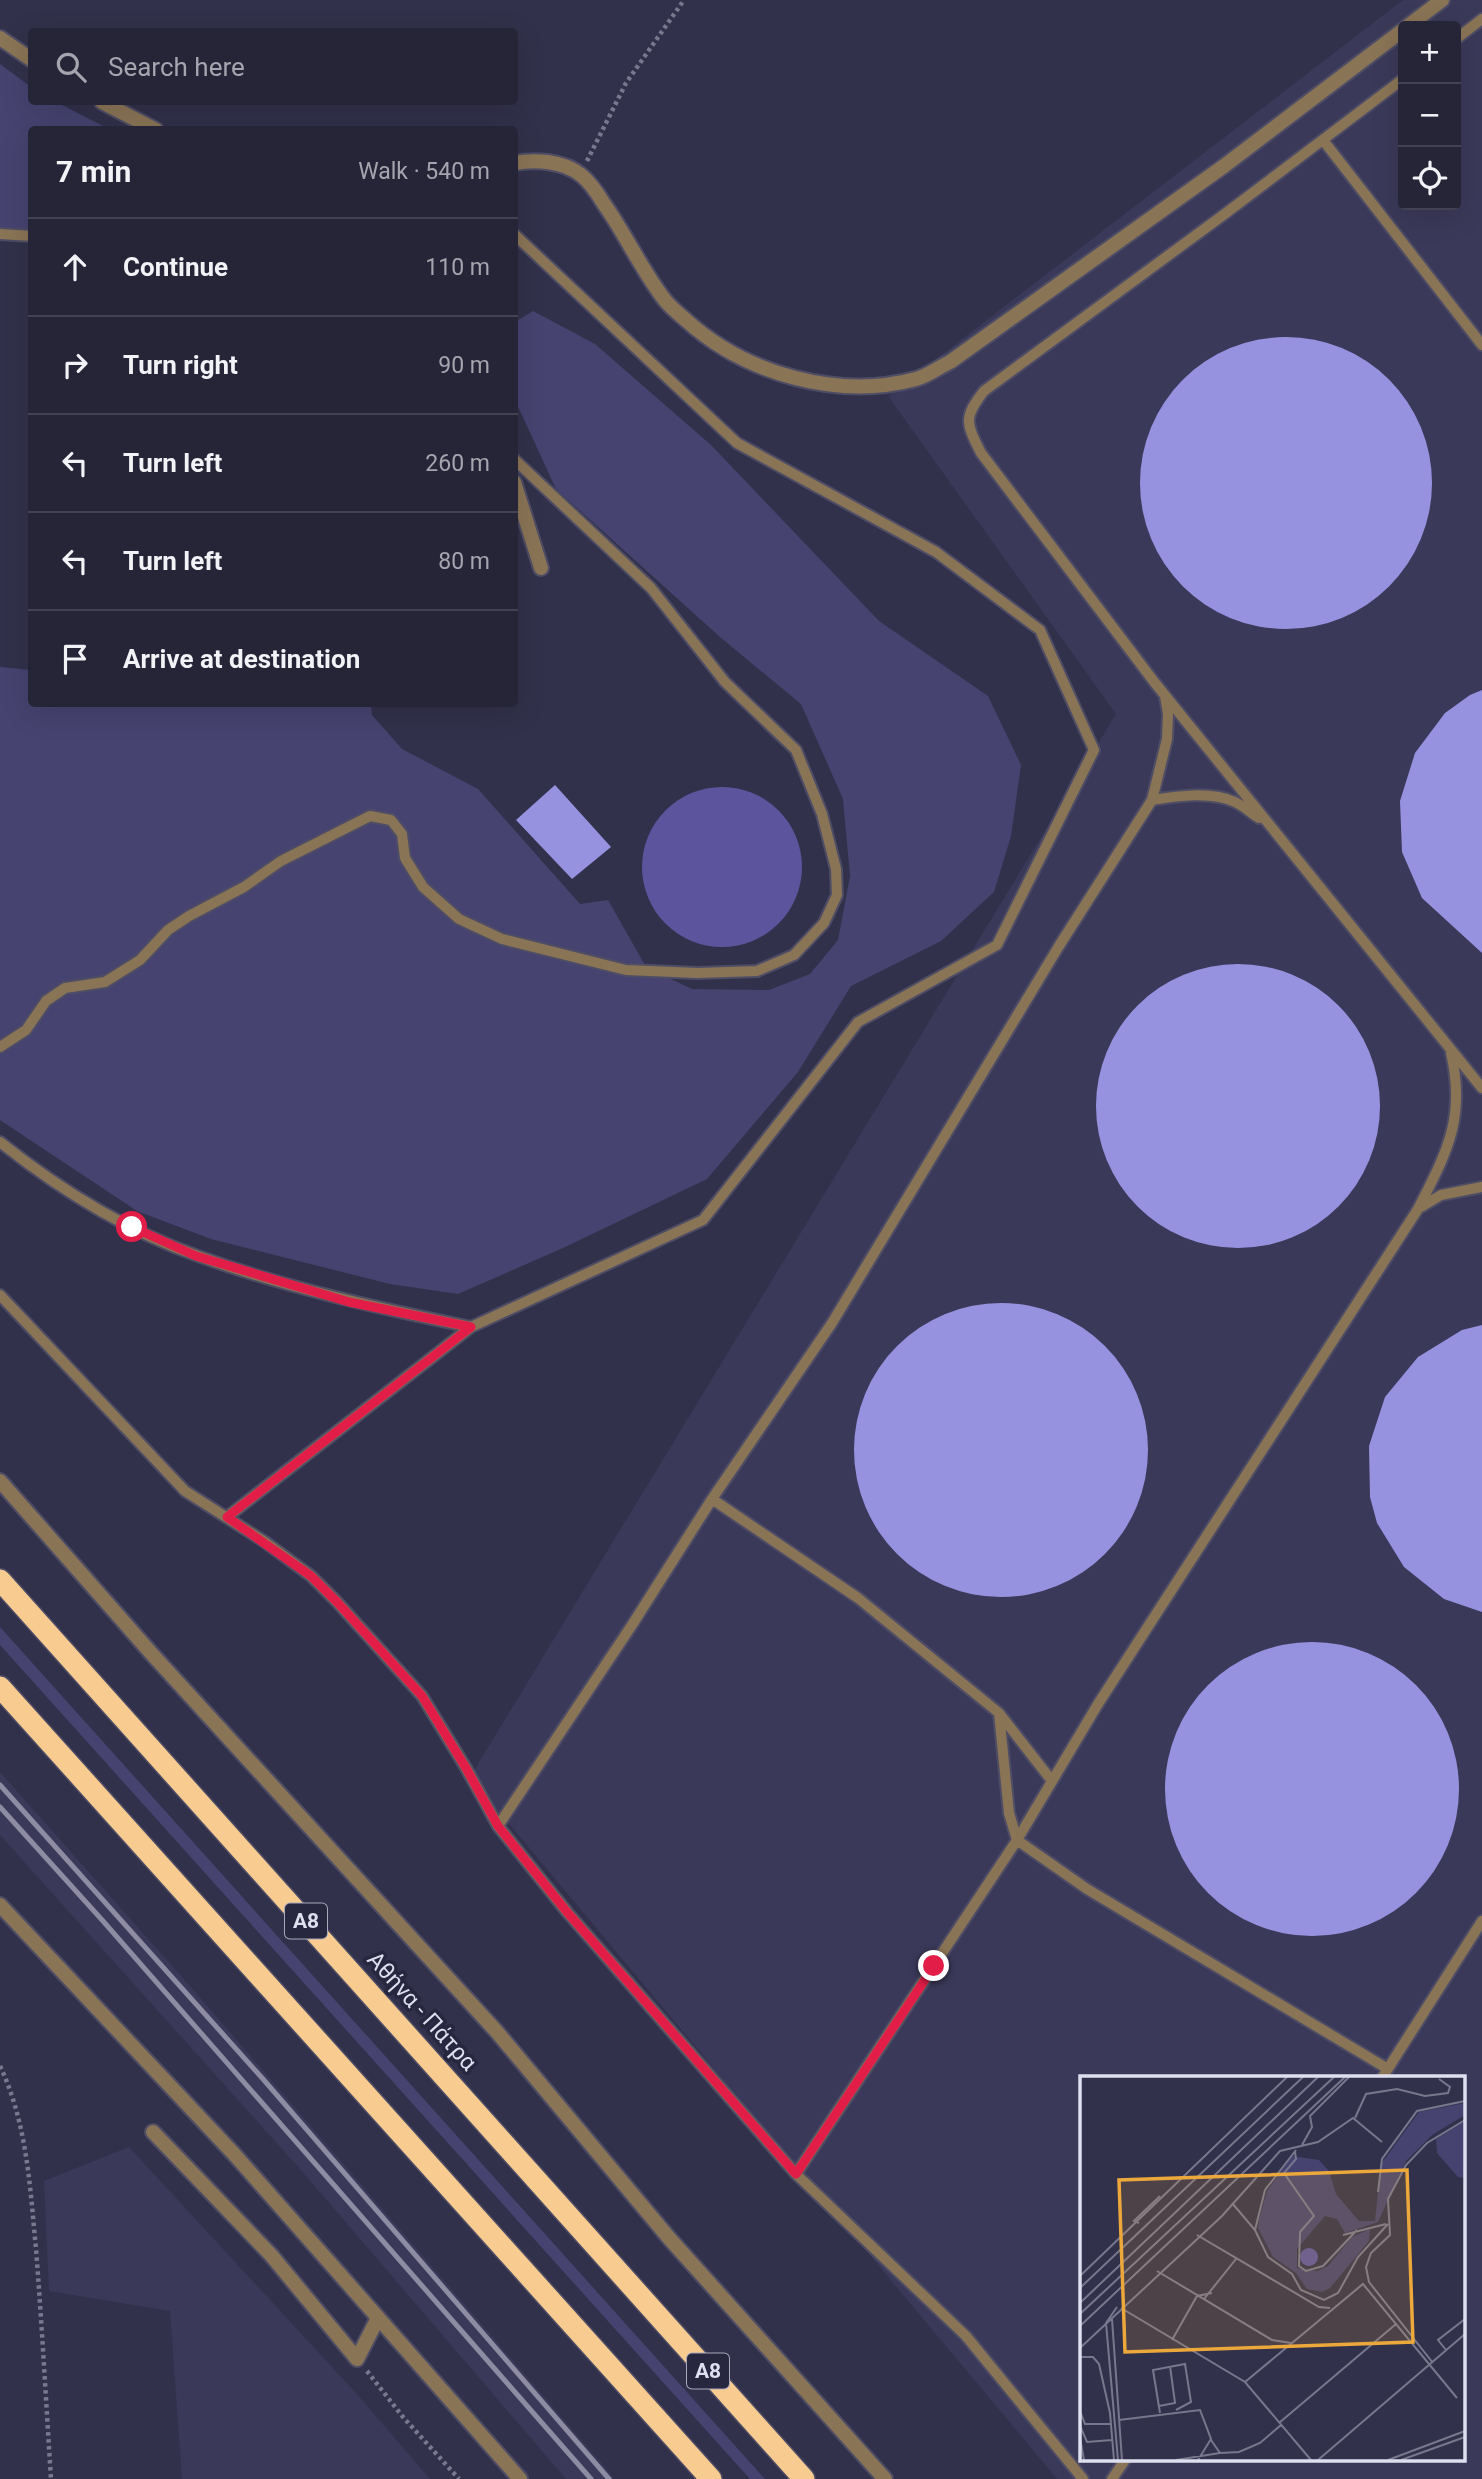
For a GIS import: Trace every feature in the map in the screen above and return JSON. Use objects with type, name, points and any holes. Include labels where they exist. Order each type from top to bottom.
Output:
[{"type":"highway","name":"Αθήνα - Πάτρα","points":[[0,1580],[804,2479]]},
{"type":"highway","points":[[0,1687],[711,2479]]},
{"type":"street","points":[[1415,21],[1442,0]]},
{"type":"street","points":[[518,163],[555,162],[581,174],[623,231],[645,274],[666,302],[700,333],[739,356],[783,375],[818,382],[864,386],[918,379],[950,362],[1224,166],[1398,34]]},
{"type":"street","points":[[0,38],[28,57]]},
{"type":"street","points":[[108,105],[148,126]]},
{"type":"street","points":[[518,495],[541,568]]},
{"type":"street","points":[[0,1481],[151,1653],[497,2032],[668,2238],[885,2479]]},
{"type":"street","points":[[0,1905],[234,2154],[520,2479]]},
{"type":"street","points":[[153,2132],[271,2255],[357,2359],[378,2318]]},
{"type":"lane","points":[[1461,35],[1482,19]]},
{"type":"lane","points":[[1398,83],[984,391],[970,409],[968,429],[981,453],[1164,694],[1482,1088]]},
{"type":"lane","points":[[1323,140],[1482,345]]},
{"type":"lane","points":[[0,234],[28,236]]},
{"type":"lane","points":[[227,1517],[471,1327],[703,1220],[858,1022],[997,945],[1094,750],[1040,631],[936,552],[737,443],[518,238]]},
{"type":"lane","points":[[0,1047],[26,1030],[46,1001],[65,988],[105,982],[140,960],[168,930],[189,916],[244,887],[281,861],[370,816],[391,820],[402,834],[405,858],[423,887],[459,919],[502,939],[626,970],[698,973],[757,971],[794,955],[824,923],[837,895],[836,869],[822,814],[796,750],[725,682],[651,588],[518,463]]},
{"type":"lane","points":[[498,1826],[712,1499],[832,1323],[1059,946],[1152,800],[1167,739],[1168,714],[1164,694]]},
{"type":"lane","points":[[1152,800],[1221,797],[1237,803],[1269,825]]},
{"type":"lane","points":[[796,2174],[1017,1840],[1105,1692],[1418,1209],[1450,1141],[1457,1111],[1456,1076],[1450,1047]]},
{"type":"lane","points":[[0,1142],[52,1181],[132,1227],[196,1256],[349,1302],[471,1327]]},
{"type":"lane","points":[[1418,1209],[1441,1195],[1482,1186]]},
{"type":"lane","points":[[0,1296],[186,1491],[311,1576],[338,1603],[422,1696],[498,1826],[567,1912],[796,2174],[965,2336],[1083,2479]]},
{"type":"lane","points":[[712,1499],[858,1598],[999,1713],[1052,1781]]},
{"type":"lane","points":[[999,1713],[1009,1813],[1017,1840],[1087,1889],[1385,2073],[1482,1921]]},
{"type":"lane","points":[[1111,2479],[1124,2462]]},
{"type":"path","points":[[581,174],[626,83],[684,0]]},
{"type":"path","points":[[0,2066],[20,2122],[29,2174],[41,2308],[51,2479]]},
{"type":"path","points":[[357,2359],[403,2417],[459,2479]]},
{"type":"shaded area","points":[[1403,0],[1482,0],[1482,2479],[1057,2479],[470,1777],[1116,714],[888,396]]},
{"type":"shaded area","points":[[0,64],[28,85],[28,105],[62,105],[103,126],[28,126],[28,231],[0,228]]},
{"type":"shaded area","points":[[533,311],[595,344],[711,445],[879,621],[988,696],[1021,765],[1011,836],[994,892],[941,941],[851,986],[798,1072],[707,1179],[563,1248],[458,1294],[390,1284],[211,1239],[137,1211],[0,1120],[0,667],[28,670],[28,707],[371,707],[372,715],[402,749],[478,789],[580,904],[608,900],[646,967],[692,989],[769,990],[810,974],[838,940],[850,876],[843,799],[801,704],[720,637],[556,489],[518,407],[518,320]]},
{"type":"shaded area","points":[[722,787],[753,793],[779,810],[796,836],[802,867],[796,898],[779,924],[753,941],[722,947],[691,941],[665,924],[648,898],[642,867],[648,836],[665,810],[691,793]]},
{"type":"shaded area","points":[[0,1627],[765,2479],[750,2479],[0,1645]]},
{"type":"shaded area","points":[[0,1772],[196,1993],[615,2479],[566,2479],[300,2169],[0,1835]]},
{"type":"shaded area","points":[[129,2147],[356,2393],[430,2479],[182,2479],[170,2311],[49,2291],[44,2181]]},
{"type":"building","points":[[1286,337],[1314,340],[1342,348],[1367,362],[1389,380],[1407,402],[1421,427],[1429,455],[1432,483],[1429,511],[1421,539],[1407,564],[1389,586],[1367,604],[1342,618],[1314,626],[1286,629],[1258,626],[1230,618],[1205,604],[1183,586],[1165,564],[1151,539],[1143,511],[1140,483],[1143,455],[1151,427],[1165,402],[1183,380],[1205,362],[1230,348],[1258,340]]},
{"type":"building","points":[[1482,690],[1482,953],[1422,898],[1402,852],[1400,801],[1415,753],[1445,713]]},
{"type":"building","points":[[555,785],[611,847],[572,879],[516,820]]},
{"type":"building","points":[[1238,964],[1279,970],[1305,981],[1328,996],[1348,1016],[1363,1039],[1374,1065],[1380,1106],[1374,1147],[1363,1173],[1348,1196],[1328,1216],[1305,1231],[1279,1242],[1238,1248],[1197,1242],[1171,1231],[1148,1216],[1128,1196],[1113,1173],[1102,1147],[1096,1106],[1102,1065],[1113,1039],[1128,1016],[1148,996],[1171,981],[1197,970]]},
{"type":"building","points":[[1001,1303],[1030,1306],[1057,1315],[1082,1328],[1105,1346],[1123,1369],[1136,1394],[1145,1421],[1148,1450],[1145,1479],[1136,1506],[1123,1531],[1105,1554],[1082,1572],[1057,1585],[1030,1594],[1001,1597],[972,1594],[945,1585],[920,1572],[897,1554],[879,1531],[866,1506],[857,1479],[854,1450],[857,1421],[866,1394],[879,1369],[897,1346],[920,1328],[945,1315],[972,1306]]},
{"type":"building","points":[[1482,1325],[1482,1612],[1444,1599],[1404,1567],[1377,1523],[1370,1497],[1369,1446],[1385,1397],[1418,1357],[1462,1330]]},
{"type":"building","points":[[1312,1642],[1341,1645],[1368,1653],[1394,1667],[1416,1685],[1434,1707],[1448,1733],[1456,1760],[1459,1789],[1456,1818],[1448,1845],[1434,1871],[1416,1893],[1394,1911],[1368,1925],[1341,1933],[1312,1936],[1283,1933],[1256,1925],[1230,1911],[1208,1893],[1190,1871],[1176,1845],[1168,1818],[1165,1789],[1168,1760],[1176,1733],[1190,1707],[1208,1685],[1230,1667],[1256,1653],[1283,1645]]},
{"type":"railway","points":[[0,1785],[263,2079],[609,2479]]},
{"type":"railway","points":[[0,1807],[591,2479]]},
{"type":"route","points":[[132,1227],[196,1256],[349,1302],[471,1327],[227,1517],[311,1576],[422,1696],[498,1826],[567,1912],[796,2174],[934,1966]]}]
